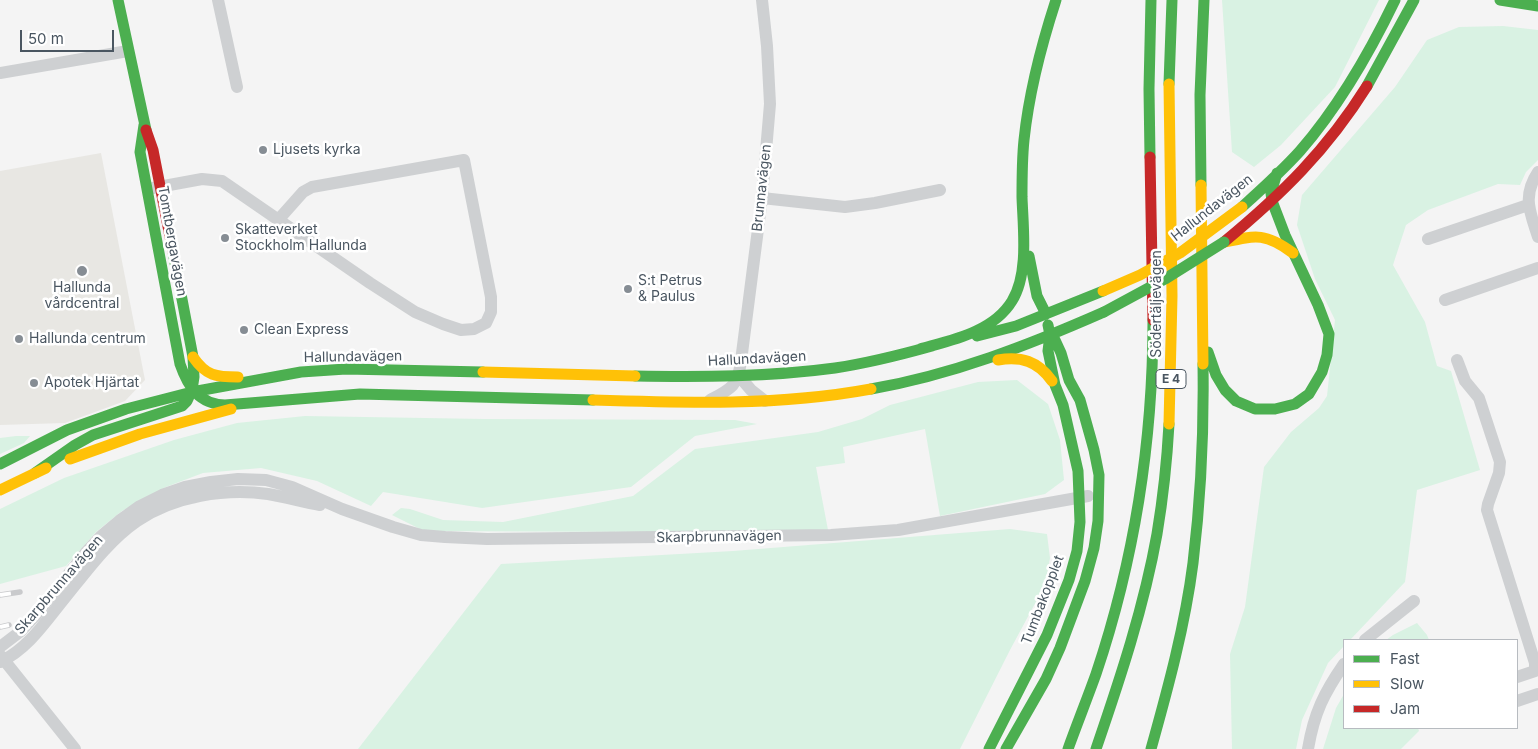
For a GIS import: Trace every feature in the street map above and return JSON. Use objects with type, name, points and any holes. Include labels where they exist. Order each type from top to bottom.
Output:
[{"type":"main road","name":"Tomtbergavägen","points":[[118,0],[144,125],[153,150],[154,188],[180,364],[192,392]]},
{"type":"main road","points":[[920,349],[971,333],[1000,316],[1012,301],[1020,278],[1024,228],[1022,182],[1029,105],[1056,0]]},
{"type":"main road","name":"E 4","points":[[1068,749],[1096,673],[1119,593],[1139,500],[1150,402],[1153,322],[1149,89],[1151,0]]},
{"type":"main road","name":"Södertäljevägen","points":[[1096,749],[1126,664],[1145,596],[1162,504],[1169,431],[1173,327],[1169,87],[1172,0]]},
{"type":"main road","points":[[1151,749],[1172,675],[1193,564],[1201,481],[1203,332],[1200,95],[1204,0]]},
{"type":"main road","name":"Hallundavägen","points":[[0,464],[67,430],[126,408],[192,392],[301,372],[346,369],[682,377],[739,376],[835,368],[886,359],[1016,326],[1140,275],[1180,253],[1242,207],[1300,151],[1351,82],[1379,34],[1394,0]]},
{"type":"main road","points":[[934,375],[1050,334],[1104,312],[1189,267],[1224,242],[1272,201],[1310,164],[1341,125],[1375,77],[1414,0]]},
{"type":"main road","points":[[1500,0],[1538,6]]},
{"type":"main road","name":"Hallundavägen","points":[[1272,201],[1273,185],[1278,173]]},
{"type":"main road","name":"Tomtbergavägen","points":[[154,188],[193,357],[194,383],[192,392]]},
{"type":"main road","points":[[1203,332],[1219,384],[1230,397],[1246,407],[1259,410],[1273,410],[1289,406],[1303,399],[1316,384],[1326,364],[1329,337],[1319,304],[1293,254],[1272,201]]},
{"type":"main road","name":"Tumbakopplet","points":[[989,749],[1048,636],[1069,580],[1077,551],[1080,522],[1078,472],[1063,405],[1055,385],[1048,352],[1050,334],[1046,314],[1037,296],[1024,228]]},
{"type":"main road","points":[[1224,242],[1248,237],[1267,237],[1279,242],[1293,254]]},
{"type":"main road","name":"Tumbakopplet","points":[[1006,749],[1060,648],[1085,581],[1094,548],[1098,521],[1099,475],[1069,355],[1069,340],[1072,332],[1082,322]]},
{"type":"main road","name":"Tumbakopplet","points":[[1050,334],[1061,353],[1068,380],[1080,400]]},
{"type":"main road","points":[[193,357],[201,368],[209,374],[221,377],[301,372]]},
{"type":"main road","points":[[35,473],[93,435],[182,406],[192,392],[214,404],[357,394],[705,402],[764,401],[821,397],[892,386],[1007,358],[1027,359],[1041,365],[1055,385]]},
{"type":"main road","name":"Tomtbergavägen","points":[[126,408],[161,396],[171,389],[177,378],[180,364]]},
{"type":"main road","points":[[0,490],[35,473],[98,448],[140,434],[261,402]]},
{"type":"street","points":[[218,0],[237,87]]},
{"type":"street","name":"Brunnavägen","points":[[739,376],[762,198],[770,104],[762,0]]},
{"type":"street","points":[[0,73],[128,51]]},
{"type":"street","points":[[154,188],[202,179],[222,181],[415,312],[461,330],[474,329],[486,323],[491,312],[491,297],[464,160],[312,187],[303,192],[279,219]]},
{"type":"street","points":[[1538,172],[1530,188],[1528,205],[1538,237]]},
{"type":"street","points":[[762,198],[845,207],[940,190]]},
{"type":"street","points":[[1428,239],[1528,205]]},
{"type":"street","points":[[1445,300],[1538,268]]},
{"type":"street","points":[[1458,360],[1465,381],[1479,398],[1500,462],[1499,473],[1487,510],[1535,663],[1535,672],[1518,678]]},
{"type":"street","points":[[705,402],[734,386],[739,376],[764,401]]},
{"type":"street","name":"Skarpbrunnavägen","points":[[0,648],[36,616],[101,536],[119,520],[140,506],[162,495],[185,487],[210,482],[266,480],[292,487],[342,510]]},
{"type":"street","name":"Skarpbrunnavägen","points":[[1,659],[30,640],[115,540],[137,521],[162,508],[189,499],[216,494],[268,494],[342,510],[421,535],[487,539],[812,536],[898,530],[1080,496],[1098,495]]},
{"type":"street","points":[[1366,639],[1414,601]]},
{"type":"street","points":[[1,659],[75,749]]},
{"type":"street","points":[[1308,749],[1318,709],[1330,685],[1343,666]]},
{"type":"street","points":[[1518,701],[1538,694]]},
{"type":"shaded area","points":[[101,153],[145,380],[125,401],[65,423],[0,425],[0,171]]},
{"type":"green space","points":[[1222,0],[1379,0],[1335,87],[1281,145],[1254,167],[1232,152]]},
{"type":"green space","points":[[1503,26],[1538,30],[1538,160],[1526,172],[1520,185],[1498,184],[1428,210],[1406,225],[1393,265],[1425,322],[1437,366],[1451,371],[1480,470],[1417,490],[1405,582],[1351,639],[1343,639],[1343,647],[1328,663],[1302,720],[1296,749],[1232,749],[1230,654],[1245,607],[1264,467],[1291,432],[1319,408],[1327,396],[1335,320],[1315,279],[1297,225],[1302,195],[1395,87],[1427,40],[1459,27]]},
{"type":"green space","points":[[1017,380],[1048,404],[1060,440],[1064,480],[1045,494],[940,516],[925,429],[843,447],[845,463],[816,467],[828,530],[651,532],[424,531],[392,515],[401,508],[410,509],[443,520],[503,522],[633,496],[695,449],[818,432],[862,419],[890,405],[978,382]]},
{"type":"green space","points":[[305,416],[735,420],[757,424],[695,436],[631,487],[482,508],[383,492],[371,506],[317,481],[261,468],[203,473],[166,487],[122,511],[96,532],[66,566],[0,584],[0,509],[64,478],[174,440],[237,423]]},
{"type":"green space","points":[[30,436],[24,443],[0,454],[0,438]]},
{"type":"green space","points":[[1010,529],[1047,534],[1050,558],[1045,585],[960,749],[358,749],[501,564],[733,551]]},
{"type":"green space","points":[[1417,623],[1429,639],[1387,639]]},
{"type":"green space","points":[[1343,696],[1343,729],[1418,729],[1419,731],[1401,749],[1323,749],[1336,708]]},
{"type":"railway","points":[[0,595],[20,592]]},
{"type":"railway","points":[[0,627],[9,625]]},
{"type":"traffic: fast","points":[[118,0],[146,130]]},
{"type":"traffic: fast","points":[[920,349],[958,338],[983,327],[1004,312],[1017,290],[1021,278],[1024,250],[1022,176],[1026,122],[1036,69],[1056,0]]},
{"type":"traffic: fast","points":[[1150,157],[1151,0]]},
{"type":"traffic: fast","points":[[1169,84],[1172,0]]},
{"type":"traffic: fast","points":[[1201,185],[1200,95],[1204,0]]},
{"type":"traffic: fast","points":[[1242,207],[1300,151],[1328,116],[1364,60],[1395,0]]},
{"type":"traffic: fast","points":[[1367,86],[1414,0]]},
{"type":"traffic: fast","points":[[1500,0],[1538,6]]},
{"type":"traffic: fast","points":[[144,125],[140,152],[180,364],[191,387],[201,398],[216,404],[225,405],[360,394],[593,400]]},
{"type":"traffic: fast","points":[[1208,352],[1216,375],[1225,390],[1236,401],[1255,409],[1275,409],[1295,404],[1309,394],[1322,372],[1327,355],[1329,334],[1272,201],[1271,193],[1277,173]]},
{"type":"traffic: fast","points":[[1104,312],[1165,279],[1224,242]]},
{"type":"traffic: fast","points":[[35,473],[93,435],[182,406],[187,401],[192,390],[194,377],[193,357],[173,252]]},
{"type":"traffic: fast","points":[[1029,256],[1037,296],[1046,314]]},
{"type":"traffic: fast","points":[[977,336],[1016,326],[1103,291]]},
{"type":"traffic: fast","points":[[871,389],[931,376],[990,358],[1104,312]]},
{"type":"traffic: fast","points":[[1068,749],[1096,674],[1121,588],[1131,544],[1145,455],[1152,365],[1153,320]]},
{"type":"traffic: fast","points":[[989,749],[1047,635],[1069,580],[1077,551],[1080,522],[1078,471],[1048,351],[1050,335],[1048,325]]},
{"type":"traffic: fast","points":[[1006,749],[1046,679],[1060,648],[1085,581],[1094,548],[1098,521],[1099,475],[1094,450],[1080,400],[1069,380],[1061,353],[1055,340],[1050,335]]},
{"type":"traffic: fast","points":[[635,376],[735,376],[810,371],[860,364],[932,346]]},
{"type":"traffic: fast","points":[[1151,749],[1170,680],[1190,587],[1201,464],[1203,364]]},
{"type":"traffic: fast","points":[[0,464],[67,430],[126,409],[192,392],[301,372],[346,369],[483,372]]},
{"type":"traffic: fast","points":[[1096,749],[1131,643],[1152,561],[1163,493],[1169,424]]},
{"type":"traffic: slow","points":[[1169,84],[1172,296],[1169,424]]},
{"type":"traffic: slow","points":[[1201,185],[1203,364]]},
{"type":"traffic: slow","points":[[1103,291],[1140,275],[1180,253],[1242,207]]},
{"type":"traffic: slow","points":[[1225,242],[1261,237],[1284,246],[1293,253]]},
{"type":"traffic: slow","points":[[193,357],[207,372],[224,377],[238,377]]},
{"type":"traffic: slow","points":[[998,360],[1014,359],[1028,362],[1041,369],[1052,381]]},
{"type":"traffic: slow","points":[[483,372],[635,376]]},
{"type":"traffic: slow","points":[[593,400],[663,402],[767,401],[871,389]]},
{"type":"traffic: slow","points":[[70,459],[140,434],[231,409]]},
{"type":"traffic: slow","points":[[0,490],[46,468]]},
{"type":"traffic: jam","points":[[1224,242],[1302,170],[1336,131],[1367,86]]},
{"type":"traffic: jam","points":[[146,130],[153,150],[173,252]]},
{"type":"traffic: jam","points":[[1150,157],[1153,320]]},
{"type":"place","name":"Ljusets kyrka","points":[[263,150]]},
{"type":"place","name":"Skatteverket Stockholm Hallunda","points":[[225,238]]},
{"type":"place","name":"Hallunda vårdcentral","points":[[82,271]]},
{"type":"place","name":"S:t Petrus & Paulus","points":[[628,289]]},
{"type":"place","name":"Clean Express","points":[[244,330]]},
{"type":"place","name":"Hallunda centrum","points":[[19,339]]},
{"type":"place","name":"Apotek Hjärtat","points":[[34,383]]}]
